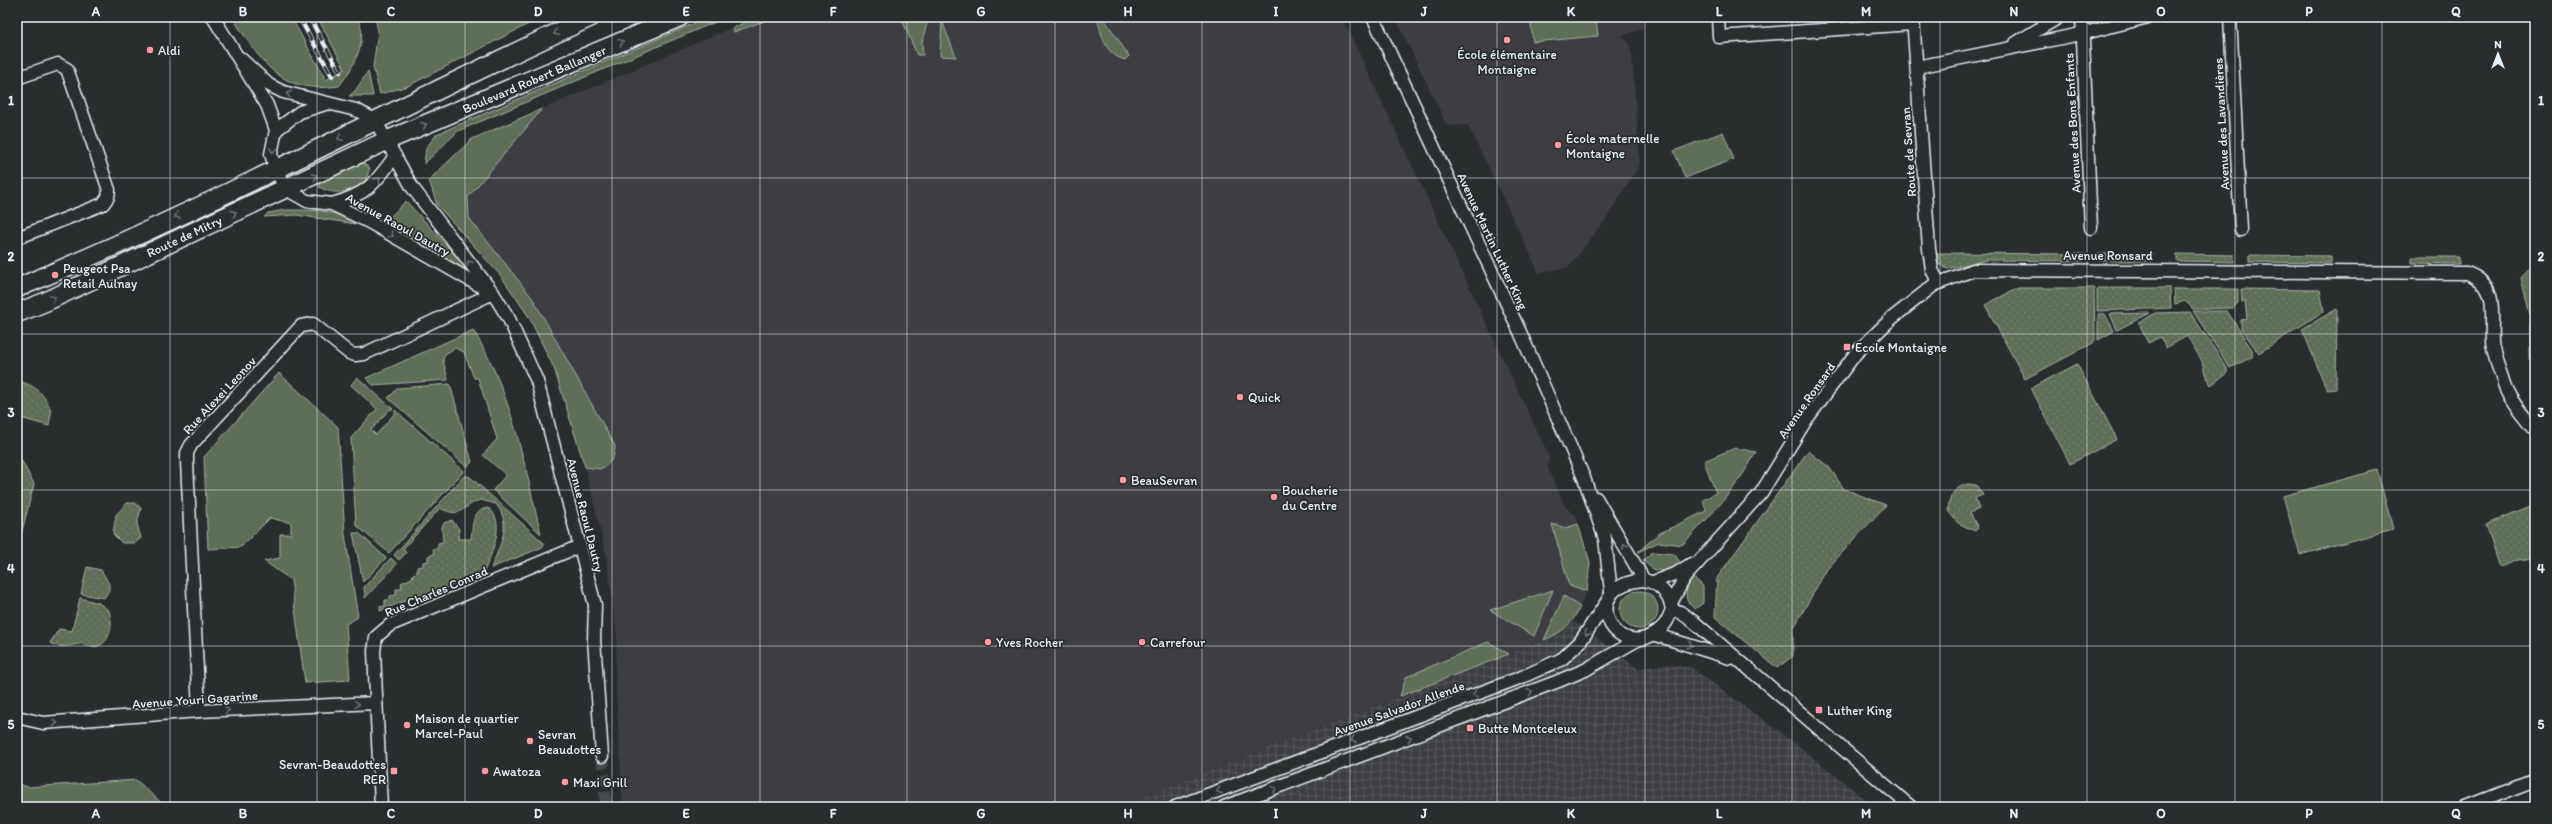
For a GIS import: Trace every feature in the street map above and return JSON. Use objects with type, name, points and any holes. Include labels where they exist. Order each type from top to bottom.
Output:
[{"type":"main road","points":[[375,120],[591,17]]},
{"type":"main road","name":"Boulevard Robert Ballanger","points":[[344,162],[392,148],[680,17]]},
{"type":"main road","name":"Route de Mitry","points":[[17,288],[276,171],[375,120]]},
{"type":"main road","name":"Route de Mitry","points":[[17,312],[45,302],[344,162]]},
{"type":"street","points":[[213,17],[240,58],[267,105],[276,130],[272,154],[276,171],[286,189]]},
{"type":"street","name":"Avenue Martin Luther King","points":[[1373,17],[1520,332],[1584,478],[1605,539],[1610,596]]},
{"type":"street","points":[[1718,17],[1719,37],[1871,22],[1913,20]]},
{"type":"street","points":[[2009,47],[2059,17]]},
{"type":"street","name":"Avenue des Bons Enfants","points":[[2082,17],[2081,34],[2091,228]]},
{"type":"street","points":[[1916,66],[2081,34],[2148,17]]},
{"type":"street","name":"Avenue des Lavandières","points":[[2230,17],[2241,230]]},
{"type":"street","name":"Route de Sevran","points":[[1913,20],[1929,245],[1932,270],[1939,283]]},
{"type":"street","points":[[240,58],[269,85],[283,92],[356,110],[375,120],[392,148],[371,188],[354,198],[332,204]]},
{"type":"street","points":[[17,78],[58,64],[67,69],[109,190],[108,197],[103,204],[17,238]]},
{"type":"street","points":[[276,130],[300,112],[326,103]]},
{"type":"street","name":"Avenue Raoul Dautry","points":[[392,148],[412,187],[493,293],[509,319],[537,381],[594,605],[594,639],[602,756]]},
{"type":"street","name":"Avenue Raoul Dautry","points":[[286,189],[307,201],[332,204],[369,222],[493,293]]},
{"type":"street","name":"Avenue Ronsard","points":[[1671,606],[1685,577],[1700,558],[1737,521],[1761,492],[1806,420],[1856,353],[1891,319],[1939,283],[1973,270],[1989,268],[2467,273],[2480,279],[2488,289],[2492,304],[2492,343],[2500,370],[2510,396],[2535,430]]},
{"type":"street","name":"Rue Alexei Leonov","points":[[199,711],[187,462],[187,453],[191,445],[301,326],[312,324],[355,356],[364,354],[493,293]]},
{"type":"street","name":"Avenue Martin Luther King","points":[[1584,478],[1648,581]]},
{"type":"street","name":"Rue Charles Conrad","points":[[381,807],[374,643],[376,636],[381,630],[390,625],[580,546]]},
{"type":"street","name":"Avenue Ronsard","points":[[1648,581],[1677,573],[1700,558]]},
{"type":"street","points":[[1637,640],[1620,634],[1611,625],[1607,610],[1610,596],[1620,585],[1648,581],[1660,588],[1671,606],[1685,615],[1735,660],[1912,807]]},
{"type":"street","name":"Avenue Salvador Allende","points":[[1175,807],[1522,677],[1562,659],[1580,642],[1610,596]]},
{"type":"street","points":[[1224,807],[1255,802],[1585,670],[1637,640],[1653,634],[1665,625],[1671,606]]},
{"type":"street","points":[[1653,634],[1735,660]]},
{"type":"street","name":"Avenue Youri Gagarine","points":[[17,717],[43,724],[199,711],[376,703]]},
{"type":"street","points":[[1246,780],[1255,802]]},
{"type":"street","points":[[2465,807],[2535,780]]},
{"type":"shaded area","points":[[757,17],[1342,17],[1549,456],[1548,469],[1566,508],[1576,515],[1590,562],[1587,591],[1574,621],[1558,635],[1116,807],[623,807],[615,676],[617,635],[606,554],[585,467],[554,368],[529,317],[501,276],[437,205],[429,180],[472,139]]},
{"type":"shaded area","name":"École maternelle Montaigne","points":[[1395,17],[1643,17],[1644,28],[1622,36],[1629,42],[1632,55],[1640,164],[1606,219],[1569,267],[1539,273],[1468,125],[1447,126]]},
{"type":"shaded area","points":[[1574,621],[1638,669],[1665,664],[1692,668],[1791,740],[1875,807],[1116,807],[1558,635]]},
{"type":"green space","points":[[232,17],[291,17],[326,80],[345,69],[317,17],[357,17],[361,25],[361,44],[350,71],[339,86],[318,87],[301,85],[286,80],[263,61]]},
{"type":"green space","points":[[375,17],[542,17],[408,86],[380,94],[373,67],[378,31]]},
{"type":"green space","points":[[709,17],[727,17],[458,131],[424,164],[426,148],[437,134]]},
{"type":"green space","points":[[758,17],[775,17],[734,32],[732,28]]},
{"type":"green space","points":[[901,17],[923,17],[927,23],[922,42],[923,55],[917,55]]},
{"type":"green space","points":[[944,17],[953,17],[942,21]]},
{"type":"green space","points":[[1097,17],[1103,17],[1129,56],[1125,60],[1118,57],[1108,49]]},
{"type":"green space","points":[[1530,17],[1596,17],[1598,36],[1533,42]]},
{"type":"green space","points":[[942,21],[956,57],[940,56]]},
{"type":"green space","points":[[368,71],[373,96],[349,96],[355,91]]},
{"type":"green space","points":[[542,109],[468,197],[469,218],[533,299],[615,446],[614,454],[611,460],[607,465],[600,469],[585,467],[554,368],[529,317],[501,276],[437,205],[429,180],[472,139]]},
{"type":"green space","points":[[1723,132],[1734,159],[1685,178],[1674,151]]},
{"type":"green space","points":[[363,163],[370,168],[364,184],[342,192],[325,190],[319,187],[319,182]]},
{"type":"green space","points":[[406,201],[475,276],[383,224]]},
{"type":"green space","points":[[286,210],[313,210],[332,213],[340,215],[356,224],[296,215],[264,217],[268,213]]},
{"type":"green space","points":[[1937,253],[2084,254],[2084,261],[1986,260],[1947,269],[1939,264]]},
{"type":"green space","points":[[2099,254],[2152,254],[2152,261],[2099,261]]},
{"type":"green space","points":[[2177,254],[2234,255],[2234,262],[2177,261]]},
{"type":"green space","points":[[2249,255],[2331,256],[2331,263],[2249,262]]},
{"type":"green space","points":[[2411,257],[2459,257],[2459,264],[2411,263]]},
{"type":"green space","points":[[2535,261],[2535,315],[2530,315],[2521,278]]},
{"type":"green space","points":[[2018,288],[2094,288],[2095,339],[2093,343],[2025,379],[1985,305]]},
{"type":"green space","points":[[2097,288],[2170,288],[2171,308],[2097,311]]},
{"type":"green space","points":[[2174,289],[2238,289],[2238,303],[2233,308],[2193,309],[2185,301],[2175,304]]},
{"type":"green space","points":[[2241,289],[2320,290],[2324,311],[2259,353],[2241,329],[2241,320],[2247,318],[2245,302],[2242,302]]},
{"type":"green space","points":[[2337,309],[2336,389],[2327,390],[2302,329]]},
{"type":"green space","points":[[2193,311],[2227,311],[2254,353],[2252,357],[2230,368]]},
{"type":"green space","points":[[2190,312],[2227,368],[2227,373],[2211,385],[2205,374],[2202,361],[2187,336],[2166,348],[2160,337],[2148,343],[2139,323],[2155,313]]},
{"type":"green space","points":[[2150,313],[2117,330],[2110,314]]},
{"type":"green space","points":[[2098,314],[2105,314],[2114,331],[2098,340]]},
{"type":"green space","points":[[2530,320],[2535,320],[2535,365],[2530,359]]},
{"type":"green space","points":[[473,330],[498,378],[507,403],[522,455],[541,534],[493,490],[506,475],[483,455],[497,439],[478,378],[474,378],[464,352],[455,348],[445,354],[443,360],[448,380],[373,385],[366,378]]},
{"type":"green space","points":[[2077,364],[2117,439],[2070,464],[2031,388]]},
{"type":"green space","points":[[279,373],[338,427],[345,535],[358,617],[346,624],[350,680],[305,683],[291,580],[264,561],[280,558],[280,534],[291,534],[291,523],[270,518],[241,547],[208,549],[204,457]]},
{"type":"green space","points":[[357,377],[393,409],[390,409],[371,430],[376,435],[395,413],[395,410],[464,471],[389,553],[356,525],[351,438],[377,409],[351,385]]},
{"type":"green space","points":[[17,382],[23,382],[34,387],[43,396],[50,407],[51,413],[49,426],[17,417]]},
{"type":"green space","points":[[450,384],[472,462],[467,467],[388,398],[398,388]]},
{"type":"green space","points":[[1735,448],[1756,452],[1732,490],[1703,523],[1682,545],[1659,542],[1638,552],[1658,534],[1706,511],[1703,500],[1716,493],[1704,461]]},
{"type":"green space","points":[[1808,451],[1829,467],[1844,489],[1886,505],[1827,569],[1793,629],[1793,656],[1777,668],[1715,617],[1717,578]]},
{"type":"green space","points":[[17,452],[34,484],[17,551]]},
{"type":"green space","points":[[2377,470],[2393,529],[2300,555],[2283,496]]},
{"type":"green space","points":[[464,476],[469,476],[544,543],[543,547],[491,568],[501,544],[504,520],[496,504],[481,500],[453,513],[440,508],[403,549],[406,553],[399,560],[394,555]]},
{"type":"green space","points":[[1968,484],[1976,485],[1983,495],[1975,498],[1979,509],[1970,513],[1978,528],[1975,531],[1958,523],[1948,511],[1953,493],[1959,487]]},
{"type":"green space","points":[[127,503],[135,503],[141,508],[137,524],[141,538],[135,543],[122,543],[113,534],[116,515]]},
{"type":"green space","points":[[2535,504],[2535,558],[2518,560],[2501,567],[2498,565],[2485,525]]},
{"type":"green space","points":[[488,508],[494,514],[497,521],[497,530],[496,539],[484,572],[429,595],[414,597],[380,611],[380,607],[385,606],[385,600],[390,600],[390,596],[396,595],[396,589],[402,589],[401,583],[412,578],[413,574],[417,573],[417,567],[423,566],[423,562],[428,561],[428,556],[434,554],[433,549],[438,548],[438,543],[443,542],[442,527],[444,523],[452,520],[459,529],[458,539],[471,539],[476,515],[482,509]]},
{"type":"green space","points":[[1552,524],[1566,528],[1578,524],[1590,562],[1587,591],[1569,585]]},
{"type":"green space","points":[[353,533],[359,533],[386,558],[363,582]]},
{"type":"green space","points":[[1653,552],[1674,554],[1682,565],[1661,571],[1656,570],[1647,565],[1643,560]]},
{"type":"green space","points":[[391,558],[397,564],[365,598],[364,587]]},
{"type":"green space","points":[[87,567],[101,570],[109,584],[109,590],[104,598],[81,594]]},
{"type":"green space","points":[[1693,577],[1703,586],[1703,603],[1695,609],[1688,602],[1686,594]]},
{"type":"green space","points":[[1553,590],[1534,636],[1490,610]]},
{"type":"green space","points":[[1639,591],[1649,594],[1655,600],[1658,610],[1655,620],[1649,626],[1639,629],[1629,626],[1623,620],[1620,610],[1623,600],[1629,594]]},
{"type":"green space","points":[[1564,596],[1580,607],[1574,618],[1566,627],[1544,640]]},
{"type":"green space","points":[[80,598],[99,603],[109,611],[111,629],[107,639],[98,646],[92,647],[81,644],[69,646],[53,645],[50,643],[59,629],[72,631]]},
{"type":"green space","points":[[1488,642],[1509,654],[1400,696],[1406,677]]},
{"type":"green space","points":[[136,780],[166,807],[29,807],[17,804],[17,784],[28,787]]},
{"type":"tunnel","points":[[602,756],[606,807]]},
{"type":"railway","points":[[299,17],[332,76]]},
{"type":"railway","points":[[309,17],[340,72]]},
{"type":"place","name":"École élémentaire Montaigne","points":[[1507,40]]},
{"type":"place","name":"Aldi","points":[[150,50]]},
{"type":"place","name":"École maternelle Montaigne","points":[[1558,145]]},
{"type":"place","name":"Peugeot Psa Retail Aulnay","points":[[55,275]]},
{"type":"place","name":"Ecole Montaigne","points":[[1847,347]]},
{"type":"place","name":"Quick","points":[[1240,397]]},
{"type":"place","name":"BeauSevran","points":[[1123,480]]},
{"type":"place","name":"Boucherie du Centre","points":[[1274,497]]},
{"type":"place","name":"Yves Rocher","points":[[988,642]]},
{"type":"place","name":"Carrefour","points":[[1142,642]]},
{"type":"place","name":"Luther King","points":[[1819,710]]},
{"type":"place","name":"Maison de quartier Marcel-Paul","points":[[407,725]]},
{"type":"place","name":"Butte Montceleux","points":[[1470,728]]},
{"type":"place","name":"Sevran Beaudottes","points":[[530,741]]},
{"type":"place","name":"Sevran-Beaudottes RER","points":[[394,771]]},
{"type":"place","name":"Awatoza","points":[[485,771]]},
{"type":"place","name":"Maxi Grill","points":[[565,782]]}]
